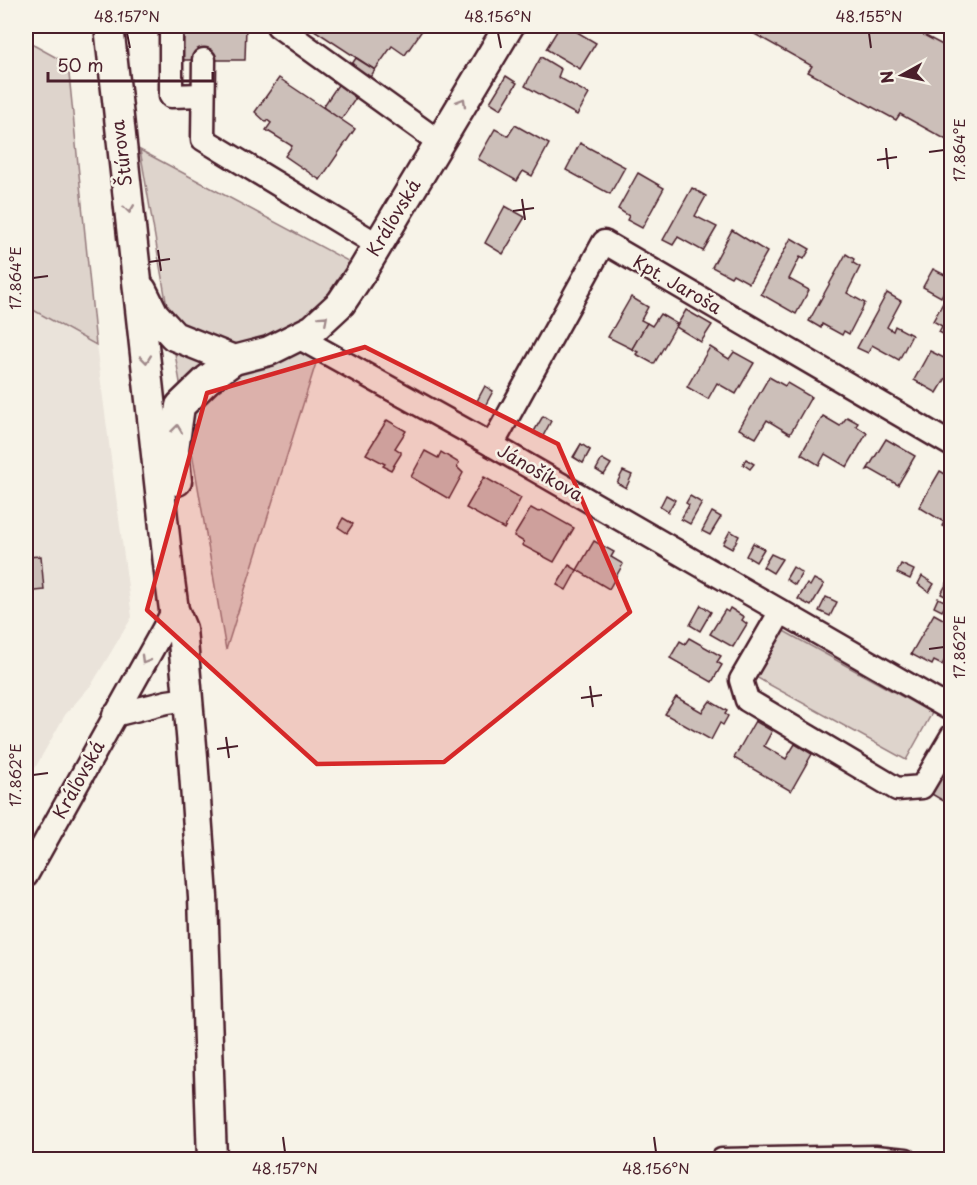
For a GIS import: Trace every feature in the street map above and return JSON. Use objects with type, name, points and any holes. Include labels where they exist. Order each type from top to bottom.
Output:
[{"type":"main road","name":"Štúrova","points":[[109,26],[178,619]]},
{"type":"main road","name":"Kráľovská","points":[[178,619],[186,613],[174,449],[180,406],[208,379],[234,360],[269,351],[298,337],[323,321],[341,303],[509,26]]},
{"type":"main road","points":[[137,280],[154,314],[174,336],[234,360]]},
{"type":"main road","points":[[178,619],[188,699],[202,897],[212,1160]]},
{"type":"street","points":[[171,26],[171,96],[202,95]]},
{"type":"street","points":[[278,26],[439,142]]},
{"type":"street","points":[[204,60],[203,139],[378,245]]},
{"type":"street","name":"Kpt. Jaroša","points":[[492,445],[603,242],[951,445]]},
{"type":"street","name":"Jánošíkova","points":[[298,337],[492,445],[951,710]]},
{"type":"street","points":[[780,613],[741,680],[747,700],[897,789],[922,787],[951,736]]},
{"type":"street","name":"Kráľovská","points":[[26,876],[114,715],[178,619]]},
{"type":"street","points":[[114,715],[188,699]]},
{"type":"street","points":[[722,1160],[875,1157],[906,1160]]},
{"type":"highlighted area","points":[[365,347],[558,444],[630,612],[444,762],[317,764],[147,610],[207,393]]},
{"type":"shaded area","points":[[26,41],[68,64],[96,345],[26,306]]},
{"type":"shaded area","points":[[140,150],[348,261],[226,650]]},
{"type":"shaded area","points":[[26,306],[96,345],[132,617],[92,684],[65,715],[26,784]]},
{"type":"shaded area","points":[[780,629],[932,713],[906,760],[754,676]]},
{"type":"building","points":[[184,26],[246,26],[245,60],[183,60]]},
{"type":"building","points":[[308,26],[418,26],[423,29],[405,55],[392,46],[375,70]]},
{"type":"building","points":[[560,26],[567,26],[596,43],[580,69],[546,49]]},
{"type":"building","points":[[729,26],[907,26],[952,50],[952,143],[900,114],[896,120],[808,72],[812,66],[744,28],[742,32]]},
{"type":"building","points":[[541,57],[561,69],[558,77],[589,94],[577,115],[525,86]]},
{"type":"building","points":[[356,58],[375,70],[341,120],[323,107]]},
{"type":"building","points":[[506,76],[517,83],[501,109],[490,102]]},
{"type":"building","points":[[279,78],[355,129],[320,180],[285,156],[292,146],[266,130],[271,123],[267,120],[266,122],[255,112]]},
{"type":"building","points":[[515,125],[549,144],[532,176],[523,171],[517,181],[478,159],[495,129],[508,136]]},
{"type":"building","points":[[580,143],[625,167],[610,194],[566,170]]},
{"type":"building","points":[[638,173],[664,188],[642,228],[627,220],[629,216],[618,209]]},
{"type":"building","points":[[692,188],[706,196],[695,216],[717,227],[703,251],[678,237],[673,245],[663,240]]},
{"type":"building","points":[[505,206],[525,217],[503,254],[485,243]]},
{"type":"building","points":[[732,230],[767,252],[749,283],[733,274],[731,277],[712,267]]},
{"type":"building","points":[[791,238],[810,249],[804,259],[800,257],[789,279],[809,290],[796,314],[761,294]]},
{"type":"building","points":[[846,254],[854,259],[853,263],[860,267],[847,293],[865,303],[849,334],[844,331],[842,335],[822,324],[821,328],[809,321]]},
{"type":"building","points":[[933,269],[951,278],[941,297],[923,287]]},
{"type":"building","points":[[952,287],[952,339],[939,332],[942,326],[933,321]]},
{"type":"building","points":[[887,293],[901,301],[887,327],[893,331],[895,326],[912,335],[899,360],[872,345],[868,353],[857,348]]},
{"type":"building","points":[[631,297],[648,307],[641,320],[647,323],[632,349],[608,337]]},
{"type":"building","points":[[686,310],[712,325],[701,342],[676,327]]},
{"type":"building","points":[[660,314],[677,324],[654,364],[636,354],[638,352],[632,349],[647,323],[652,326]]},
{"type":"building","points":[[710,347],[729,359],[734,352],[754,363],[736,394],[717,383],[708,399],[687,387]]},
{"type":"building","points":[[930,351],[952,362],[952,368],[937,393],[914,380]]},
{"type":"building","points":[[769,377],[785,386],[787,383],[811,397],[790,434],[767,420],[756,438],[739,429]]},
{"type":"building","points":[[485,386],[493,391],[485,406],[477,401]]},
{"type":"building","points":[[543,416],[551,421],[542,438],[533,433]]},
{"type":"building","points":[[823,416],[840,426],[847,417],[858,423],[856,426],[867,433],[847,467],[825,454],[819,465],[801,454]]},
{"type":"building","points":[[387,420],[406,431],[395,448],[401,454],[391,470],[383,466],[385,464],[366,454]]},
{"type":"building","points":[[886,439],[915,456],[898,485],[870,469],[867,470]]},
{"type":"building","points":[[581,444],[590,450],[583,463],[573,457]]},
{"type":"building","points":[[581,444],[590,450],[583,463],[574,457]]},
{"type":"building","points":[[425,451],[438,458],[441,452],[459,463],[457,467],[463,473],[449,499],[411,477]]},
{"type":"building","points":[[602,459],[611,464],[604,475],[596,470]]},
{"type":"building","points":[[746,459],[754,464],[750,469],[743,464]]},
{"type":"building","points":[[623,471],[632,475],[626,488],[617,483]]},
{"type":"building","points":[[940,471],[952,478],[952,531],[942,526],[944,522],[919,507]]},
{"type":"building","points":[[484,477],[521,498],[504,529],[466,508]]},
{"type":"building","points":[[666,495],[675,500],[668,512],[660,507]]},
{"type":"building","points":[[690,496],[702,503],[690,524],[681,519],[689,505],[686,503]]},
{"type":"building","points":[[531,508],[538,512],[542,510],[574,528],[554,562],[522,545],[524,542],[514,536]]},
{"type":"building","points":[[712,512],[721,517],[710,535],[702,531]]},
{"type":"building","points":[[343,518],[353,524],[347,533],[338,527]]},
{"type":"building","points":[[730,531],[739,536],[732,549],[723,544]]},
{"type":"building","points":[[594,541],[614,552],[611,557],[623,564],[609,589],[577,570]]},
{"type":"building","points":[[753,543],[764,549],[756,562],[746,556]]},
{"type":"building","points":[[771,554],[782,559],[773,573],[763,567]]},
{"type":"building","points":[[41,556],[44,590],[26,592],[26,557]]},
{"type":"building","points":[[901,564],[914,570],[910,579],[897,573]]},
{"type":"building","points":[[569,565],[577,570],[566,590],[557,585]]},
{"type":"building","points":[[793,567],[802,573],[795,585],[786,579]]},
{"type":"building","points":[[922,576],[934,584],[929,592],[918,584]]},
{"type":"building","points":[[814,579],[824,584],[811,606],[798,599],[807,584],[810,586]]},
{"type":"building","points":[[947,583],[952,586],[949,598],[941,594]]},
{"type":"building","points":[[826,597],[837,602],[830,616],[819,611]]},
{"type":"building","points":[[938,598],[947,602],[942,611],[934,607]]},
{"type":"building","points":[[701,605],[711,612],[700,631],[690,625]]},
{"type":"building","points":[[730,608],[744,617],[742,620],[747,624],[733,647],[710,634],[725,610],[728,612]]},
{"type":"building","points":[[934,614],[952,624],[952,646],[942,665],[934,661],[932,665],[911,654]]},
{"type":"building","points":[[689,638],[721,656],[717,662],[722,665],[712,682],[670,658],[680,641],[685,644]]},
{"type":"building","points":[[676,697],[702,712],[710,701],[727,711],[725,714],[728,716],[723,725],[720,723],[711,740],[665,714]]},
{"type":"building","points":[[755,721],[772,731],[764,746],[786,759],[795,744],[812,754],[791,791],[734,758]]},
{"type":"building","points":[[952,757],[952,806],[930,793]]}]
